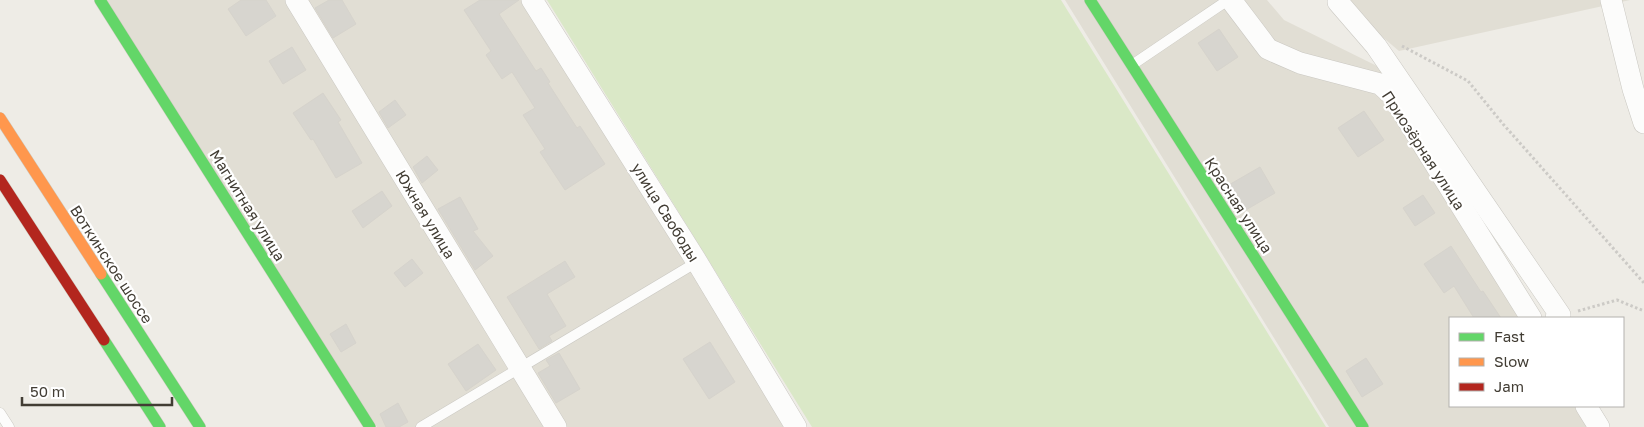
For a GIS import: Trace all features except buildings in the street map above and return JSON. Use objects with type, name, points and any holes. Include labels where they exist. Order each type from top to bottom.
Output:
[{"type":"street","name":"Магнитная улица","points":[[100,0],[370,427]]},
{"type":"street","name":"Южная улица","points":[[296,0],[556,427]]},
{"type":"street","name":"улица Свободы","points":[[532,0],[697,262],[796,427]]},
{"type":"street","name":"Красная улица","points":[[1090,0],[1363,427]]},
{"type":"street","name":"Приозёрная улица","points":[[1230,0],[1268,50],[1300,63],[1380,84],[1392,95],[1530,317]]},
{"type":"street","points":[[1611,0],[1633,89],[1644,123]]},
{"type":"street","points":[[1341,1],[1376,46],[1558,317]]},
{"type":"street","name":"Воткинское шоссе","points":[[0,118],[200,427]]},
{"type":"street","points":[[0,180],[160,427]]},
{"type":"street","points":[[1587,407],[1599,427]]},
{"type":"lane","points":[[1132,65],[1230,0]]},
{"type":"lane","points":[[421,427],[697,262]]},
{"type":"lane","points":[[0,413],[9,427]]},
{"type":"path","points":[[1400,45],[1468,81],[1503,124],[1644,283]]},
{"type":"path","points":[[1558,317],[1617,300],[1644,311]]},
{"type":"shaded area","points":[[103,0],[542,0],[806,427],[377,427]]},
{"type":"shaded area","points":[[1065,0],[1267,0],[1284,20],[1381,68],[1537,317],[1449,317],[1449,407],[1594,407],[1606,427],[1329,427]]},
{"type":"shaded area","points":[[1339,0],[1630,0],[1399,51]]},
{"type":"green space","points":[[547,0],[1061,0],[1326,427],[812,427]]},
{"type":"traffic: fast","points":[[100,0],[370,427]]},
{"type":"traffic: fast","points":[[1090,0],[1363,427]]},
{"type":"traffic: fast","points":[[101,274],[200,427]]},
{"type":"traffic: fast","points":[[104,340],[160,427]]},
{"type":"traffic: slow","points":[[0,118],[101,274]]},
{"type":"traffic: jam","points":[[0,180],[104,340]]}]
